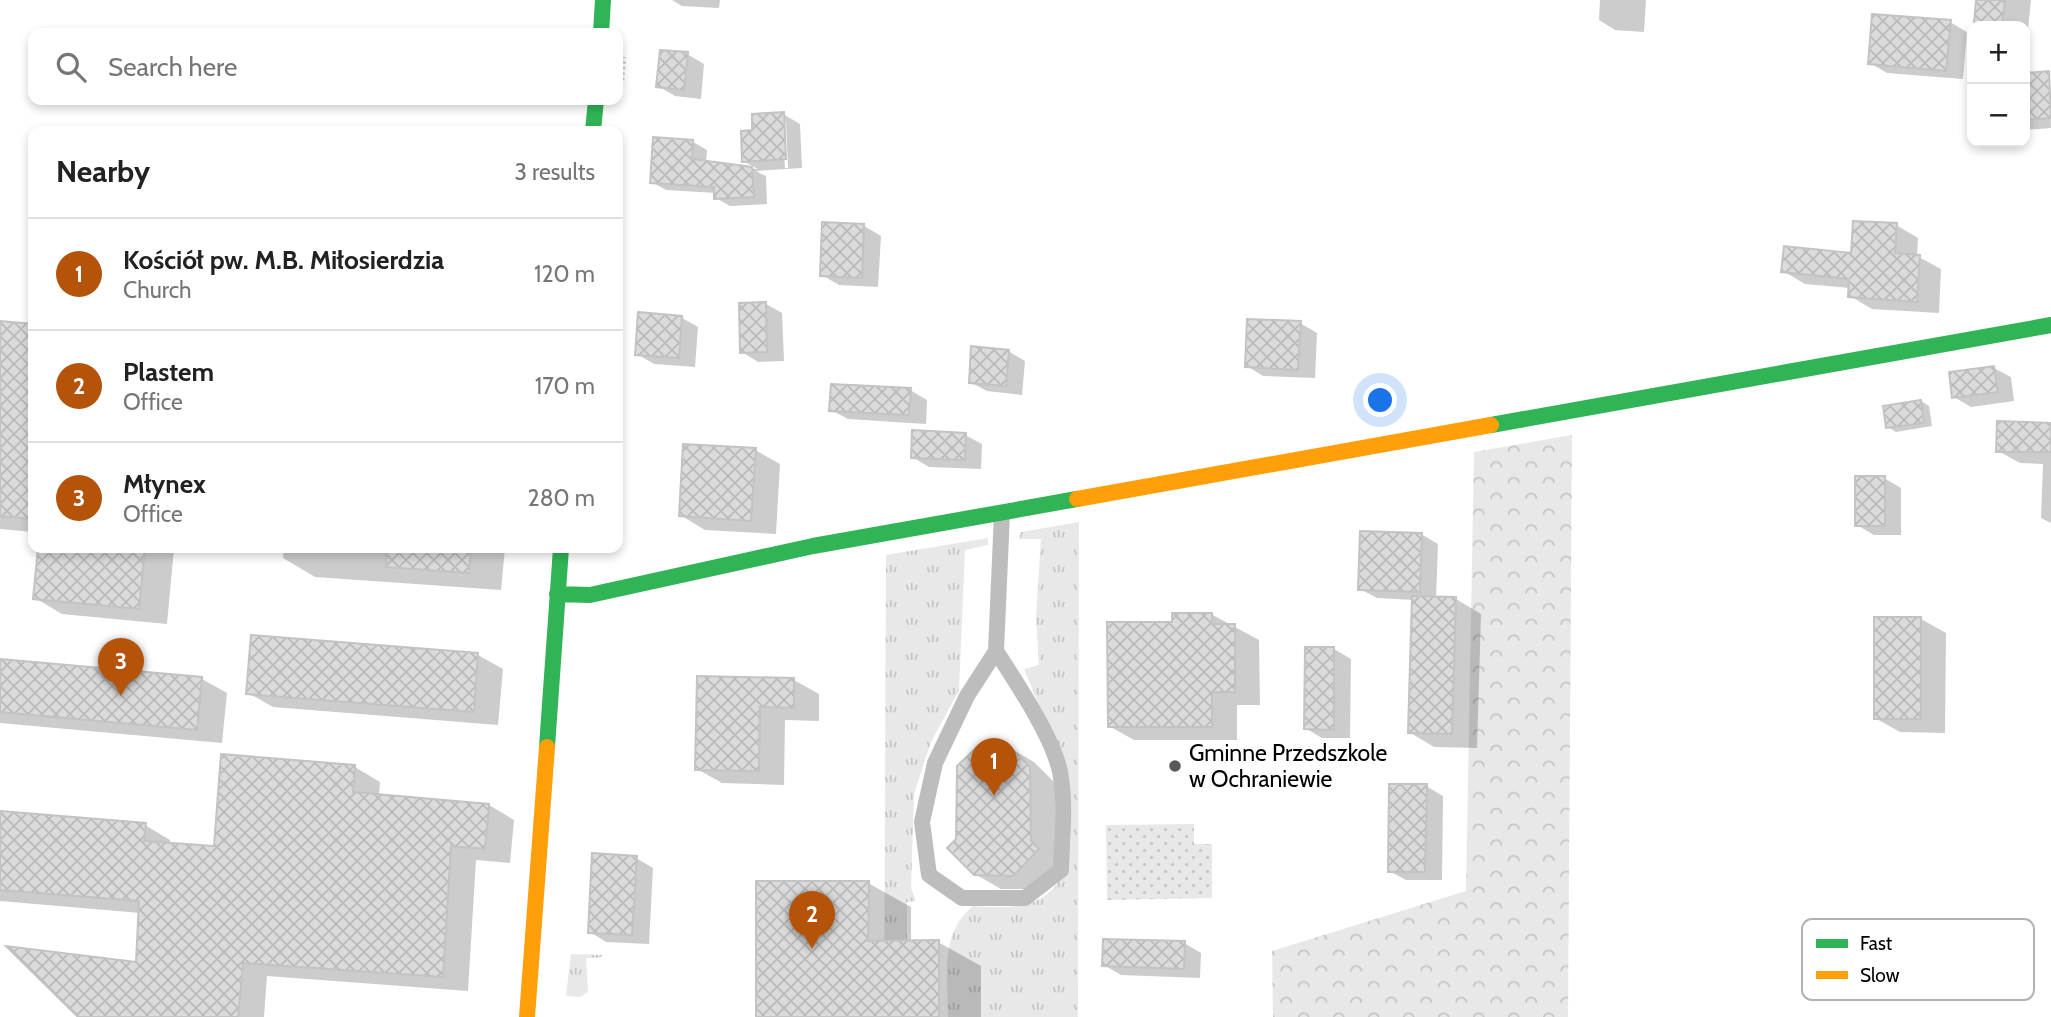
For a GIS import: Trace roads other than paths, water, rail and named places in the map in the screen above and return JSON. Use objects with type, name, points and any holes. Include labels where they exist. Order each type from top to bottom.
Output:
[{"type":"street","points":[[601,28],[603,0]]},
{"type":"street","points":[[593,126],[596,105]]},
{"type":"street","points":[[557,594],[590,595],[813,546],[2051,325]]},
{"type":"street","points":[[527,1017],[561,553]]},
{"type":"lane","points":[[996,651],[1030,704],[1059,769],[1064,816],[1061,870],[1025,898],[962,898],[929,875],[922,822],[935,762],[967,696],[996,651],[1002,513]]},
{"type":"place","name":"Młynex","points":[[121,696]]},
{"type":"place","name":"Gminne Przedszkole w Ochraniewie","points":[[1175,766]]},
{"type":"place","name":"Kościół pw. M.B. Miłosierdzia","points":[[994,796]]},
{"type":"place","name":"Plastem","points":[[812,949]]}]
